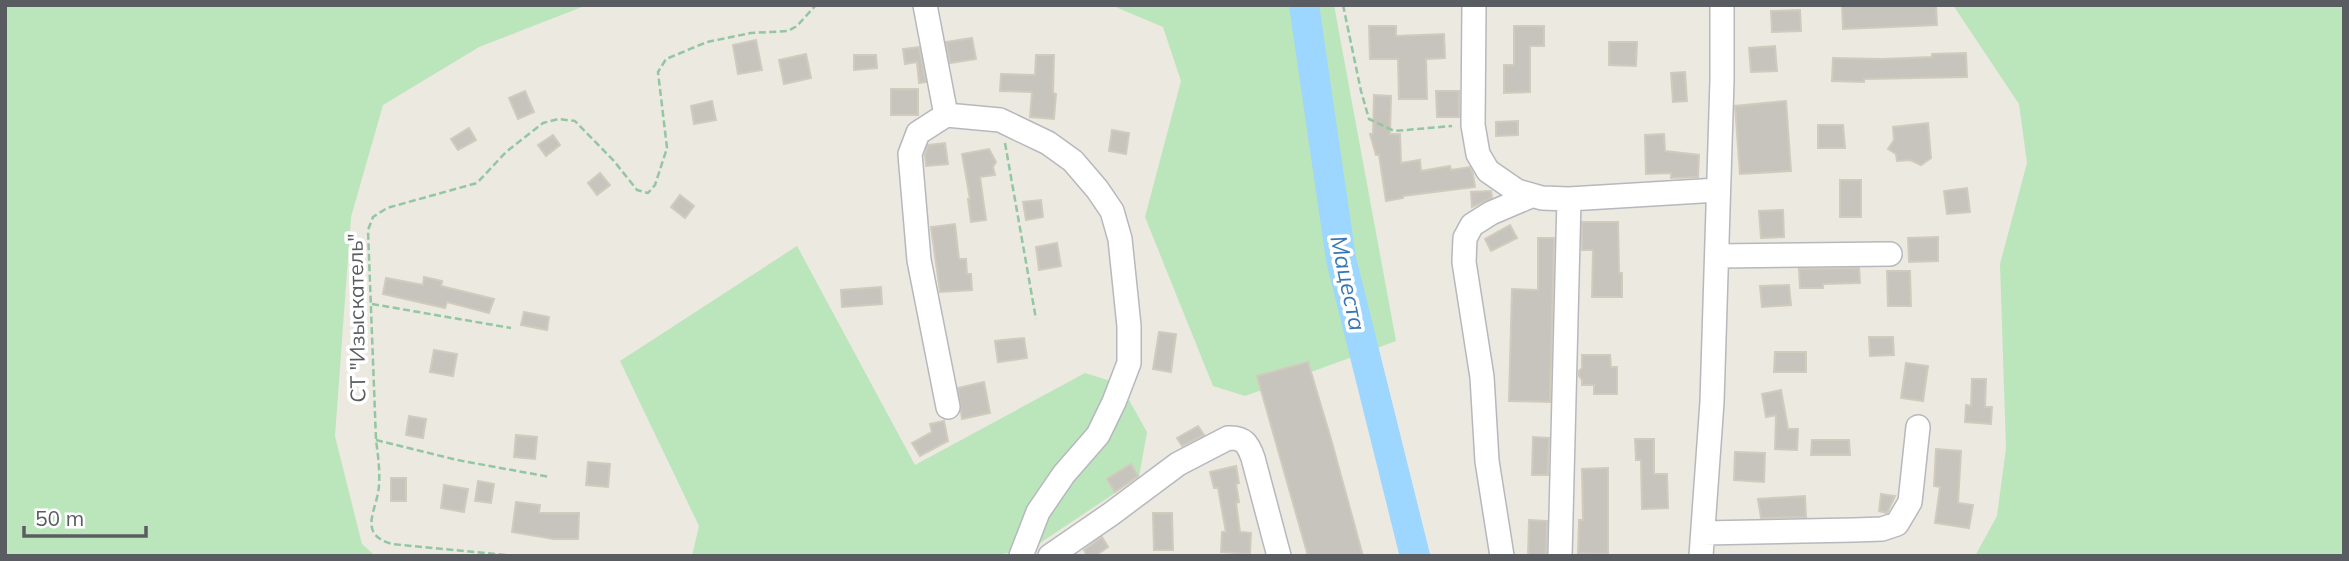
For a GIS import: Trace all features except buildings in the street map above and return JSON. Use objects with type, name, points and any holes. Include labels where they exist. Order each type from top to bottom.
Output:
[{"type":"street","points":[[925,5],[946,115]]},
{"type":"street","points":[[1474,5],[1473,125],[1478,154],[1488,171],[1517,191],[1531,196],[1569,199],[1718,190]]},
{"type":"street","points":[[1701,556],[1712,402],[1722,5]]},
{"type":"street","points":[[948,407],[919,260],[909,154],[918,134],[946,115],[1000,120],[1048,143],[1073,161],[1097,189],[1112,211],[1120,239],[1129,326],[1129,363],[1098,435],[1064,474],[1038,512],[1021,556]]},
{"type":"street","points":[[1502,556],[1487,461],[1482,377],[1464,262],[1465,238],[1472,225],[1531,196]]},
{"type":"street","points":[[1560,556],[1569,199]]},
{"type":"street","points":[[1717,256],[1891,254]]},
{"type":"street","points":[[1703,533],[1868,529],[1897,524],[1910,502],[1918,426]]},
{"type":"street","points":[[1050,556],[1178,464],[1228,438],[1245,441],[1254,458],[1279,556]]},
{"type":"path","name":"СТ \"Изыскатель\"","points":[[516,556],[391,544],[379,541],[372,532],[371,513],[379,489],[368,230],[373,218],[387,208],[477,183],[506,152],[543,123],[558,119],[575,121],[614,161],[637,190],[648,193],[655,185],[667,148],[658,72],[666,59],[707,42],[751,33],[788,31],[797,26],[816,5]]},
{"type":"path","points":[[1343,5],[1369,119],[1394,131],[1473,125]]},
{"type":"path","points":[[1000,120],[1036,319]]},
{"type":"path","points":[[372,304],[511,328]]},
{"type":"path","points":[[376,440],[457,460],[550,477]]},
{"type":"green space","points":[[5,5],[587,5],[479,47],[383,105],[351,217],[335,436],[362,544],[375,556],[5,556]]},
{"type":"green space","points":[[1111,5],[1334,5],[1396,341],[1245,396],[1213,386],[1145,217],[1181,81],[1163,27]]},
{"type":"green space","points":[[1953,5],[2344,5],[2344,556],[1975,556],[1997,516],[2006,448],[2000,264],[2027,163],[2019,104]]},
{"type":"green space","points":[[797,246],[915,465],[1085,373],[1120,384],[1147,432],[1139,477],[1031,549],[990,556],[692,556],[699,526],[620,361]]},
{"type":"waterway","name":"Мацеста","points":[[1304,5],[1341,259],[1415,556]]}]
